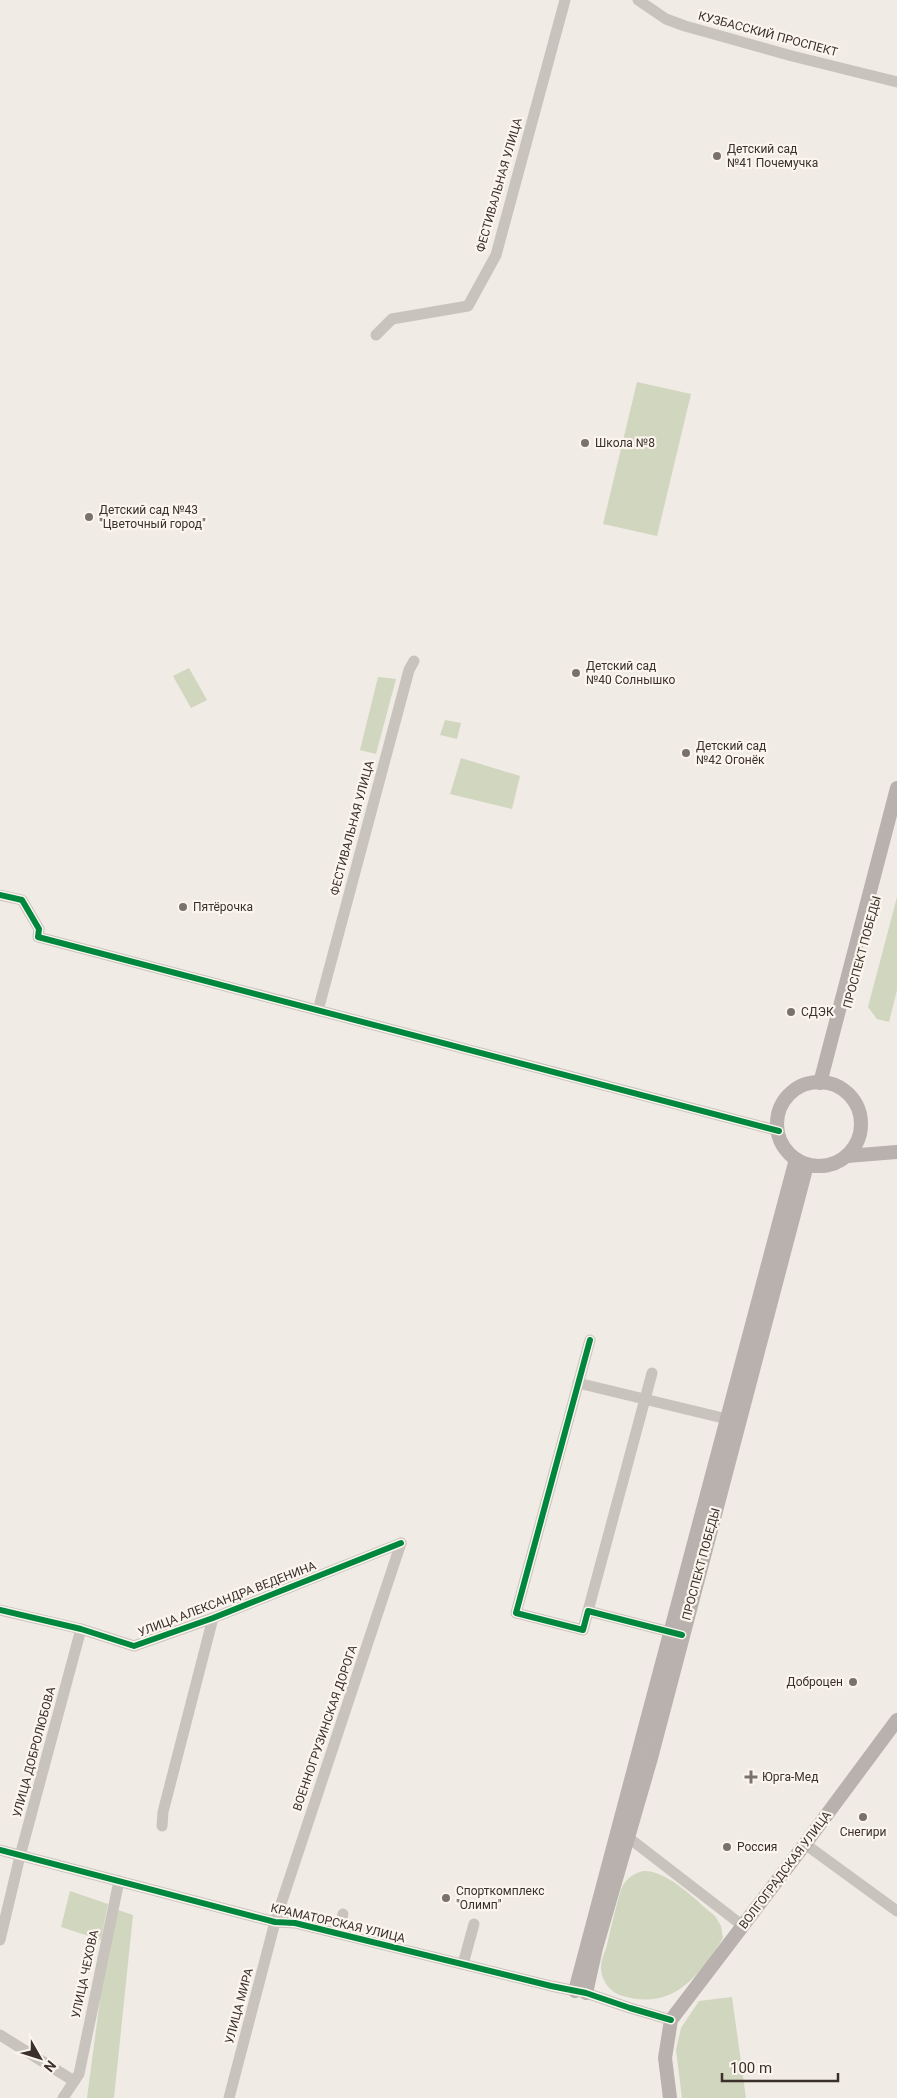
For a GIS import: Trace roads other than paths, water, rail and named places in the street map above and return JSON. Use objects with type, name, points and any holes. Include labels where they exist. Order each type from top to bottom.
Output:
[{"type":"main road","points":[[823,1083],[897,788]]},
{"type":"main road","name":"ПРОСПЕКТ ПОБЕДЫ","points":[[823,1083],[897,822]]},
{"type":"main road","points":[[823,1083],[838,1087],[849,1095],[857,1106],[861,1119],[860,1132],[851,1150],[835,1163],[821,1166],[801,1162],[787,1151],[780,1140],[778,1127],[779,1112],[784,1101],[792,1092],[802,1086],[823,1083]]},
{"type":"main road","points":[[851,1150],[897,1146]]},
{"type":"main road","points":[[851,1150],[897,1152]]},
{"type":"main road","points":[[676,1633],[727,1419],[801,1162]]},
{"type":"main road","name":"ПРОСПЕКТ ПОБЕДЫ","points":[[580,1992],[596,1948],[622,1837],[801,1162]]},
{"type":"main road","points":[[740,1924],[897,1707]]},
{"type":"main road","name":"ВОЛГОГРАДСКАЯ УЛИЦА","points":[[671,2020],[740,1924],[805,1844],[897,1720]]},
{"type":"main road","points":[[670,2098],[664,2058],[671,2020]]},
{"type":"street","name":"ФЕСТИВАЛЬНАЯ УЛИЦА","points":[[376,335],[392,319],[468,306],[496,255],[565,0]]},
{"type":"street","name":"КУЗБАССКИЙ ПРОСПЕКТ","points":[[638,0],[666,19],[684,26],[792,56],[897,82]]},
{"type":"street","name":"ФЕСТИВАЛЬНАЯ УЛИЦА","points":[[320,1003],[409,670],[414,661]]},
{"type":"street","points":[[0,895],[22,900],[39,929],[38,937],[778,1127]]},
{"type":"street","points":[[39,929],[778,1127]]},
{"type":"street","points":[[590,1340],[516,1612],[584,1630],[652,1373]]},
{"type":"street","points":[[578,1383],[727,1419]]},
{"type":"street","name":"УЛИЦА АЛЕКСАНДРА ВЕДЕНИНА","points":[[0,1610],[81,1630],[134,1646],[213,1618],[401,1543]]},
{"type":"street","name":"ВОЕННОГРУЗИНСКАЯ ДОРОГА","points":[[275,1922],[401,1543]]},
{"type":"street","points":[[588,1611],[676,1633]]},
{"type":"street","points":[[162,1826],[163,1812],[181,1736],[213,1618]]},
{"type":"street","name":"УЛИЦА ДОБРОЛЮБОВА","points":[[0,1940],[20,1856],[81,1630]]},
{"type":"street","points":[[622,1837],[740,1924]]},
{"type":"street","points":[[805,1844],[897,1911]]},
{"type":"street","name":"КРАМАТОРСКАЯ УЛИЦА","points":[[0,1850],[275,1922],[295,1923],[580,1992],[671,2020]]},
{"type":"street","name":"УЛИЦА ЧЕХОВА","points":[[63,2098],[79,2074],[119,1881]]},
{"type":"street","points":[[338,1933],[343,1914]]},
{"type":"street","name":"УЛИЦА МИРА","points":[[229,2098],[275,1922]]},
{"type":"street","points":[[462,1964],[474,1924]]},
{"type":"street","points":[[0,2035],[74,2082]]},
{"type":"place","name":"Детский сад №41 Почемучка","points":[[717,156]]},
{"type":"place","name":"Школа №8","points":[[585,443]]},
{"type":"place","name":"Детский сад №43 \"Цветочный город\"","points":[[89,517]]},
{"type":"place","name":"Детский сад №40 Солнышко","points":[[576,673]]},
{"type":"place","name":"Детский сад №42 Огонёк","points":[[686,753]]},
{"type":"place","name":"Пятёрочка","points":[[183,907]]},
{"type":"place","name":"СДЭК","points":[[791,1012]]},
{"type":"place","name":"Доброцен","points":[[853,1682]]},
{"type":"place","name":"Юрга-Мед","points":[[751,1777]]},
{"type":"place","name":"Снегири","points":[[863,1817]]},
{"type":"place","name":"Россия","points":[[727,1847]]},
{"type":"place","name":"Спорткомплекс \"Олимп\"","points":[[446,1898]]}]
